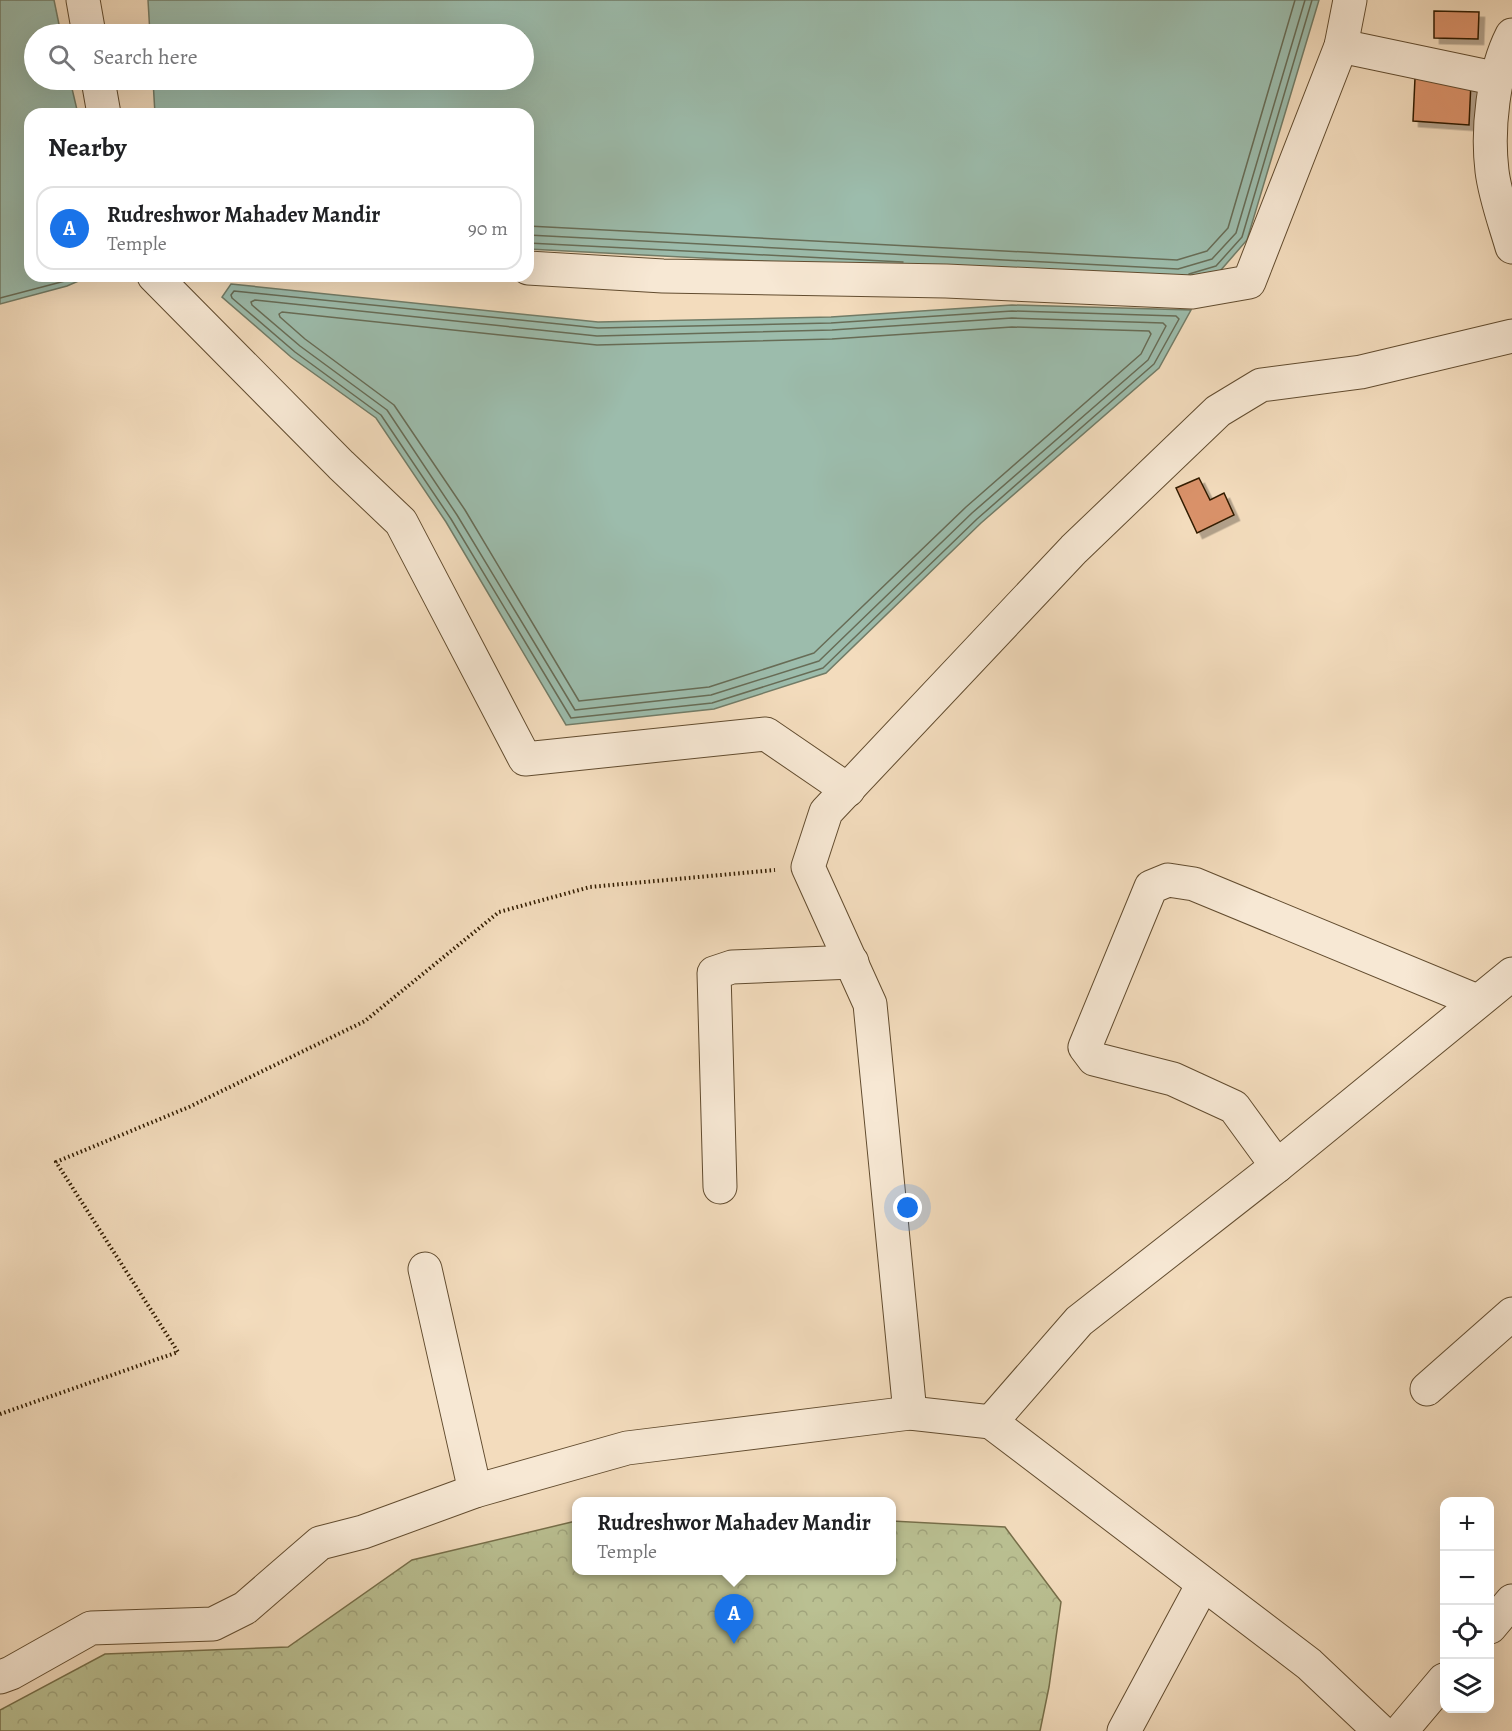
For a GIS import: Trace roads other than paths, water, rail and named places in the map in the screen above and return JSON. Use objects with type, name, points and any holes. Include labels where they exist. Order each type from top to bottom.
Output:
[{"type":"street","points":[[83,0],[87,24]]},
{"type":"street","points":[[534,268],[663,276],[946,281],[1192,292],[1249,282],[1341,46],[1350,0]]},
{"type":"street","points":[[1512,35],[1504,51],[1491,117],[1492,172],[1512,247]]},
{"type":"street","points":[[1341,46],[1498,79]]},
{"type":"street","points":[[100,90],[103,108]]},
{"type":"street","points":[[160,282],[341,465],[401,522],[525,759],[766,734],[848,790]]},
{"type":"street","points":[[910,1413],[870,1004],[808,867],[826,812],[1074,549],[1218,411],[1261,385],[1361,372],[1512,336]]},
{"type":"street","points":[[1277,1166],[1234,1107],[1173,1079],[1094,1059],[1085,1047],[1150,887],[1168,880],[1194,884],[1478,1001]]},
{"type":"street","points":[[720,1187],[714,973],[732,967],[852,962]]},
{"type":"street","points":[[991,1422],[1079,1321],[1277,1166],[1512,974]]},
{"type":"street","points":[[424,1269],[475,1491]]},
{"type":"street","points":[[1427,1389],[1512,1314]]},
{"type":"street","points":[[0,1677],[91,1628],[213,1624],[245,1608],[320,1544],[363,1532],[475,1491],[627,1448],[910,1413],[991,1422],[1309,1664],[1380,1731]]},
{"type":"street","points":[[1124,1731],[1203,1584]]},
{"type":"street","points":[[1494,1622],[1512,1601]]},
{"type":"street","points":[[1401,1731],[1440,1685]]},
{"type":"water","points":[[0,0],[54,0],[59,24],[24,24],[24,90],[72,90],[77,108],[24,108],[24,282],[76,282],[0,304]]},
{"type":"water","points":[[148,0],[1319,0],[1247,240],[1220,271],[1180,283],[534,249],[534,108],[155,108],[154,90],[534,90],[534,24],[149,24]]},
{"type":"water","points":[[231,284],[598,322],[831,317],[1012,305],[1191,310],[1159,368],[981,523],[826,673],[714,709],[566,725],[446,522],[376,418],[291,357],[222,297]]},
{"type":"place","name":"Rudreshwor Mahadev Mandir","points":[[734,1644]]}]
